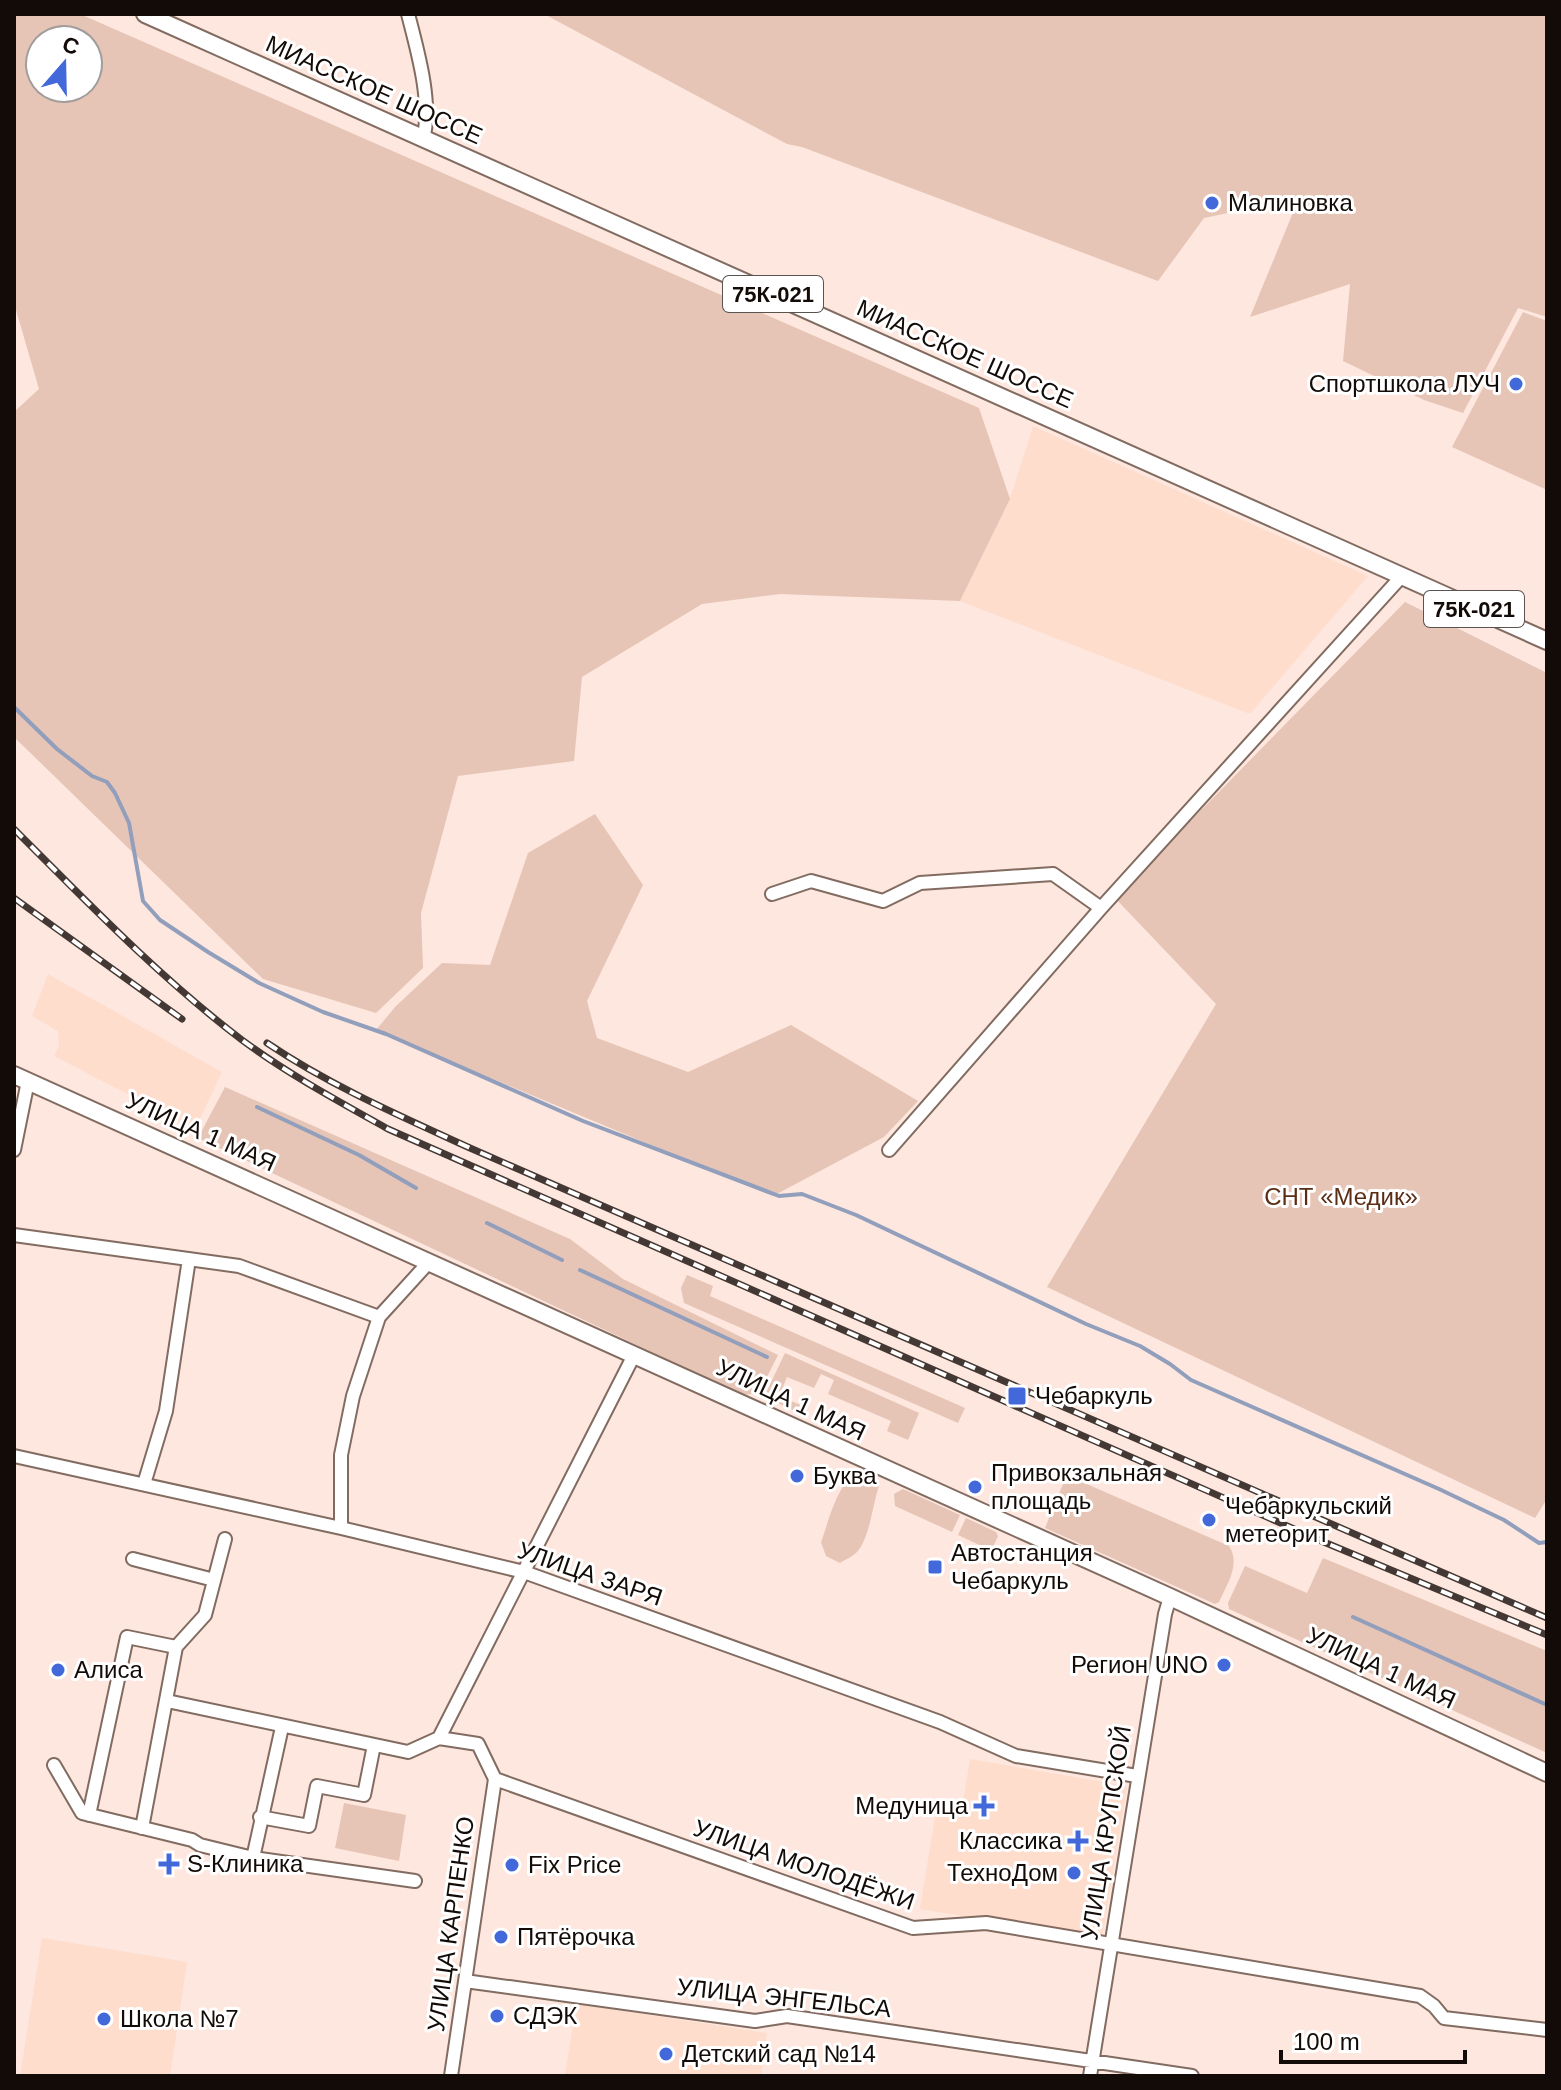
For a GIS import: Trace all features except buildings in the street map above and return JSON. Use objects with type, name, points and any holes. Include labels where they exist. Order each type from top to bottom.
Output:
[{"type":"main road","name":"МИАССКОЕ ШОССЕ","points":[[145,14],[1547,641]]},
{"type":"main road","name":"УЛИЦА 1 МАЯ","points":[[21,1078],[1170,1597],[1547,1773]]},
{"type":"street","points":[[408,14],[419,60],[427,124],[423,139]]},
{"type":"street","points":[[889,1150],[1101,908],[1401,577]]},
{"type":"street","points":[[772,894],[811,881],[883,901],[920,883],[1053,874],[1101,908]]},
{"type":"street","points":[[14,1150],[21,1078]]},
{"type":"street","points":[[14,1235],[239,1266],[379,1317]]},
{"type":"street","points":[[144,1484],[166,1411],[189,1259]]},
{"type":"street","points":[[341,1528],[341,1455],[353,1396],[379,1317],[429,1262]]},
{"type":"street","points":[[439,1738],[634,1355]]},
{"type":"street","name":"УЛИЦА ЗАРЯ","points":[[14,1456],[524,1572],[940,1722],[1016,1756],[1137,1776]]},
{"type":"street","points":[[142,1828],[176,1647],[205,1615],[225,1539]]},
{"type":"street","points":[[133,1559],[214,1580]]},
{"type":"street","name":"УЛИЦА КРУПСКОЙ","points":[[1090,2076],[1137,1776],[1170,1597]]},
{"type":"street","points":[[89,1815],[127,1637],[176,1647]]},
{"type":"street","points":[[167,1701],[408,1752],[439,1738],[478,1744],[495,1779]]},
{"type":"street","points":[[253,1858],[282,1727]]},
{"type":"street","points":[[260,1817],[309,1826],[317,1786],[364,1795],[374,1745]]},
{"type":"street","points":[[54,1765],[82,1813],[253,1858],[415,1881]]},
{"type":"street","name":"УЛИЦА МОЛОДЁЖИ","points":[[495,1779],[913,1928],[986,1923],[1111,1943],[1420,1996],[1444,2018],[1547,2030]]},
{"type":"street","name":"УЛИЦА КАРПЕНКО","points":[[451,2076],[495,1779]]},
{"type":"street","name":"УЛИЦА ЭНГЕЛЬСА","points":[[465,1981],[755,2021],[787,2016],[1192,2076]]},
{"type":"shaded area","points":[[1033,426],[1368,576],[1250,714],[960,601],[1010,499]]},
{"type":"shaded area","points":[[48,974],[222,1072],[195,1129],[54,1056],[59,1046],[58,1031],[32,1016]]},
{"type":"shaded area","points":[[970,1759],[1127,1786],[1102,1939],[920,1909],[938,1798],[963,1801]]},
{"type":"shaded area","name":"Школа №7","points":[[42,1938],[187,1962],[170,2076],[20,2076]]},
{"type":"shaded area","name":"Детский сад №14","points":[[576,2004],[767,2033],[761,2076],[565,2076]]},
{"type":"green space","points":[[14,14],[80,14],[103,24],[24,24],[24,104],[104,104],[104,25],[979,408],[1010,499],[960,601],[780,594],[702,604],[582,677],[574,761],[458,776],[421,913],[423,968],[376,1013],[263,979],[14,737],[14,412],[39,389],[14,303]]},
{"type":"green space","points":[[544,14],[1547,14],[1547,317],[1518,308],[1463,413],[1424,400],[1343,361],[1350,284],[1250,317],[1299,198],[1204,218],[1158,281],[787,144]]},
{"type":"green space","name":"Спортшкола ЛУЧ","points":[[1523,312],[1547,321],[1547,490],[1452,447]]},
{"type":"green space","name":"СНТ «Медик»","points":[[1405,602],[1547,673],[1547,1499],[1535,1518],[1047,1287],[1216,1004],[1115,898]]},
{"type":"green space","points":[[595,814],[643,885],[587,1001],[597,1038],[688,1072],[791,1025],[918,1101],[884,1137],[773,1196],[376,1030],[396,1006],[442,963],[490,965],[528,853]]},
{"type":"green space","points":[[225,1087],[570,1239],[623,1279],[778,1355],[759,1393],[743,1395],[198,1138]]},
{"type":"green space","points":[[687,1275],[713,1286],[710,1296],[965,1408],[958,1423],[684,1303],[681,1288]]},
{"type":"green space","points":[[785,1353],[919,1413],[908,1440],[887,1431],[891,1421],[828,1394],[834,1380],[821,1374],[814,1388],[787,1377],[779,1396],[803,1406],[802,1414],[764,1397]]},
{"type":"green space","points":[[865,1471],[877,1477],[880,1483],[868,1529],[857,1552],[840,1563],[826,1556],[821,1542],[842,1489],[856,1474]]},
{"type":"green space","points":[[1082,1482],[1229,1546],[1233,1567],[1219,1602],[1215,1604],[1045,1528],[1063,1484]]},
{"type":"green space","points":[[903,1489],[960,1515],[952,1532],[895,1506],[894,1494]]},
{"type":"green space","points":[[966,1518],[996,1532],[998,1536],[993,1547],[988,1549],[958,1535]]},
{"type":"green space","points":[[1323,1558],[1547,1651],[1547,1753],[1229,1609],[1228,1603],[1245,1566],[1307,1593]]},
{"type":"green space","points":[[344,1803],[406,1815],[399,1861],[335,1848]]},
{"type":"waterway","points":[[14,707],[57,749],[92,776],[107,782],[115,793],[129,823],[143,901],[160,920],[259,983],[323,1012],[386,1034],[583,1121],[779,1196],[802,1194],[856,1215],[1086,1324],[1140,1346],[1191,1380],[1439,1489],[1504,1520],[1539,1543],[1547,1542]]},
{"type":"waterway","points":[[257,1107],[359,1155],[416,1188]]},
{"type":"waterway","points":[[487,1223],[562,1260]]},
{"type":"waterway","points":[[580,1270],[767,1357]]},
{"type":"waterway","points":[[1353,1617],[1547,1705]]},
{"type":"railway","points":[[14,829],[124,938],[211,1016],[277,1064],[388,1129],[1319,1540],[1547,1635]]},
{"type":"railway","points":[[14,898],[182,1019]]},
{"type":"railway","points":[[267,1043],[341,1087],[470,1148],[1547,1618]]},
{"type":"place","name":"Малиновка","points":[[1212,203]]},
{"type":"place","name":"Спортшкола ЛУЧ","points":[[1516,384]]},
{"type":"place","name":"Чебаркуль","points":[[1017,1396]]},
{"type":"place","name":"Буква","points":[[797,1476]]},
{"type":"place","name":"Привокзальная площадь","points":[[975,1487]]},
{"type":"place","name":"Чебаркульский метеорит","points":[[1209,1520]]},
{"type":"place","name":"Автостанция Чебаркуль","points":[[935,1567]]},
{"type":"place","name":"Регион UNO","points":[[1224,1665]]},
{"type":"place","name":"Алиса","points":[[58,1670]]},
{"type":"place","name":"Медуница","points":[[984,1806]]},
{"type":"place","name":"Классика","points":[[1078,1841]]},
{"type":"place","name":"S-Клиника","points":[[169,1864]]},
{"type":"place","name":"Fix Price","points":[[512,1865]]},
{"type":"place","name":"ТехноДом","points":[[1074,1873]]},
{"type":"place","name":"Пятёрочка","points":[[501,1937]]},
{"type":"place","name":"СДЭК","points":[[497,2016]]},
{"type":"place","name":"Школа №7","points":[[104,2019]]},
{"type":"place","name":"Детский сад №14","points":[[666,2054]]}]
